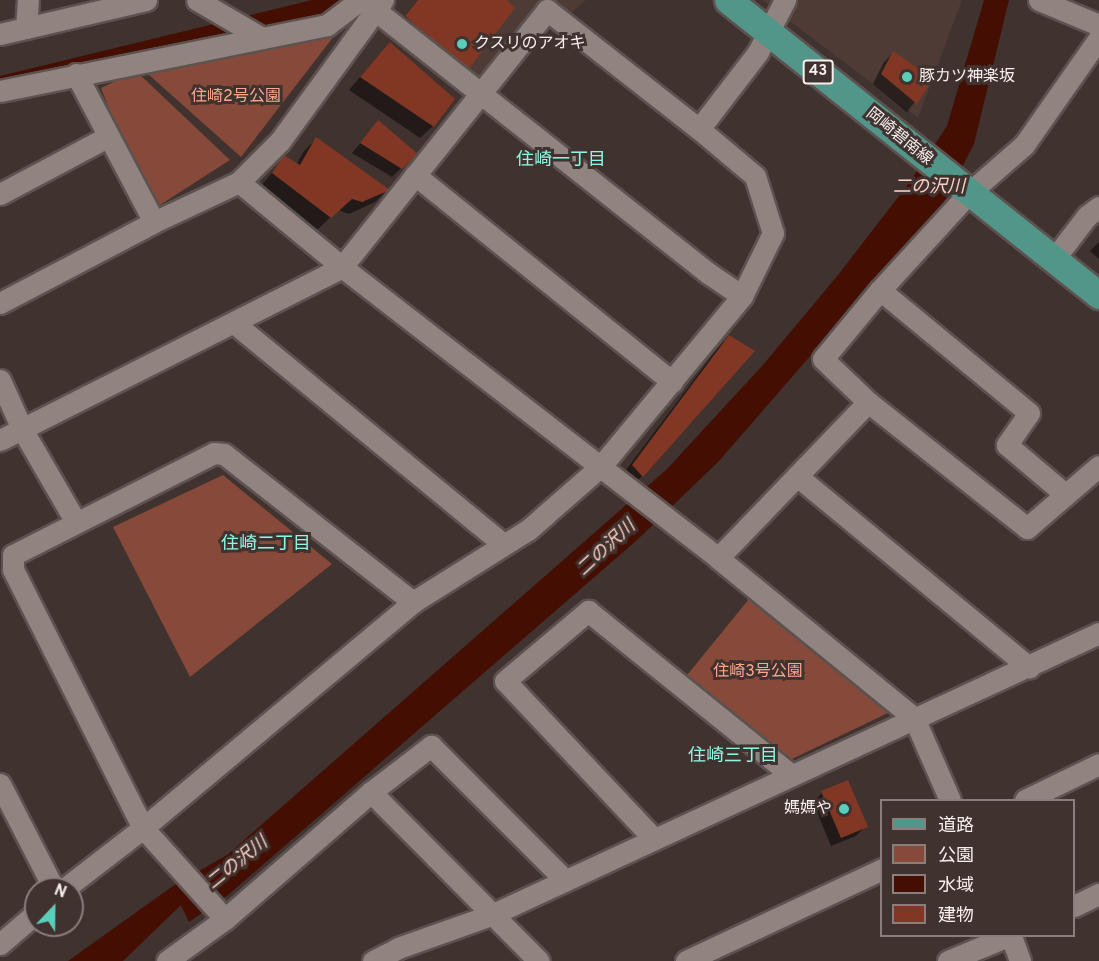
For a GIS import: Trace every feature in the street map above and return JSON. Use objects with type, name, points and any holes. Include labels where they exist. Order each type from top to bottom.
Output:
[{"type":"main road","name":"岡崎碧南線","points":[[728,0],[1099,295]]},
{"type":"street","points":[[26,28],[28,0]]},
{"type":"street","points":[[0,34],[146,0]]},
{"type":"street","points":[[196,0],[257,36]]},
{"type":"street","points":[[699,129],[758,52],[785,0]]},
{"type":"street","points":[[1039,0],[1099,25]]},
{"type":"street","points":[[0,91],[76,74],[90,74],[257,36],[327,25],[373,3]]},
{"type":"street","points":[[373,3],[708,273],[742,296]]},
{"type":"street","points":[[0,303],[154,222],[239,182],[280,141],[373,3]]},
{"type":"street","points":[[0,440],[342,267],[547,10],[699,129],[755,176],[773,233],[742,296],[601,466],[528,530],[413,602],[143,828],[80,877]]},
{"type":"street","points":[[1099,38],[1024,145],[969,193],[880,290],[822,359],[868,402],[1027,528],[1099,466]]},
{"type":"street","points":[[76,74],[154,222]]},
{"type":"street","points":[[0,194],[109,136]]},
{"type":"street","points":[[415,175],[672,382]]},
{"type":"street","points":[[239,182],[342,267],[718,558],[914,718],[949,799]]},
{"type":"street","points":[[1054,259],[1087,216],[1099,207]]},
{"type":"street","points":[[880,290],[1029,413],[1007,445],[1066,495]]},
{"type":"street","points":[[234,323],[503,544]]},
{"type":"street","points":[[0,380],[22,429],[76,522]]},
{"type":"street","points":[[718,558],[868,402]]},
{"type":"street","points":[[218,913],[143,828],[13,569],[13,555],[214,453],[224,454],[413,602]]},
{"type":"street","points":[[797,477],[1029,667]]},
{"type":"street","points":[[654,839],[505,681],[588,611],[791,775]]},
{"type":"street","points":[[373,961],[398,948],[491,915],[1099,633]]},
{"type":"street","points":[[167,961],[218,913],[431,746],[565,880]]},
{"type":"street","points":[[1029,799],[1099,764]]},
{"type":"street","points":[[0,784],[48,877]]},
{"type":"street","points":[[371,792],[539,961]]},
{"type":"street","points":[[686,961],[880,870]]},
{"type":"street","points":[[1075,906],[1099,894]]},
{"type":"street","points":[[0,944],[24,923]]},
{"type":"street","points":[[948,961],[1007,937]]},
{"type":"street","points":[[1009,937],[1020,961]]},
{"type":"shaded area","name":"クスリのアオキ","points":[[420,0],[545,0],[479,88],[402,21]]},
{"type":"shaded area","points":[[546,0],[586,0],[569,15]]},
{"type":"shaded area","points":[[762,0],[962,0],[918,118]]},
{"type":"green space","name":"住崎2号公園","points":[[334,36],[241,157],[148,74]]},
{"type":"green space","points":[[136,71],[230,160],[149,212],[101,88]]},
{"type":"green space","points":[[223,475],[332,564],[190,677],[113,527]]},
{"type":"green space","name":"住崎3号公園","points":[[749,599],[890,712],[792,759],[683,680]]},
{"type":"water","points":[[312,0],[350,0],[329,18],[0,89],[0,76]]},
{"type":"water","name":"二の沢川","points":[[984,0],[1009,0],[974,144],[944,202],[719,461],[636,541],[228,895],[189,922],[181,905],[123,961],[68,961],[173,886],[227,855],[667,469],[762,366],[838,275],[909,183],[947,126]]},
{"type":"building","name":"クスリのアオキ","points":[[418,0],[507,0],[515,8],[467,71],[405,16]]},
{"type":"building","points":[[390,42],[455,99],[434,127],[360,77]]},
{"type":"building","name":"豚カツ神楽坂","points":[[893,51],[933,79],[917,104],[881,74]]},
{"type":"building","points":[[378,120],[418,154],[402,169],[360,143]]},
{"type":"building","points":[[316,137],[390,190],[362,202],[352,199],[331,218],[272,173],[284,155],[300,165]]},
{"type":"building","points":[[729,335],[755,351],[643,477],[632,465]]},
{"type":"building","name":"媽媽や","points":[[848,780],[868,827],[841,838],[821,791]]},
{"type":"place","name":"クスリのアオキ","points":[[462,44]]},
{"type":"place","name":"豚カツ神楽坂","points":[[907,77]]},
{"type":"place","name":"媽媽や","points":[[844,809]]},
{"type":"district","name":"住崎一丁目","points":[[561,161]]},
{"type":"district","name":"住崎二丁目","points":[[266,545]]},
{"type":"district","name":"住崎三丁目","points":[[733,757]]}]
